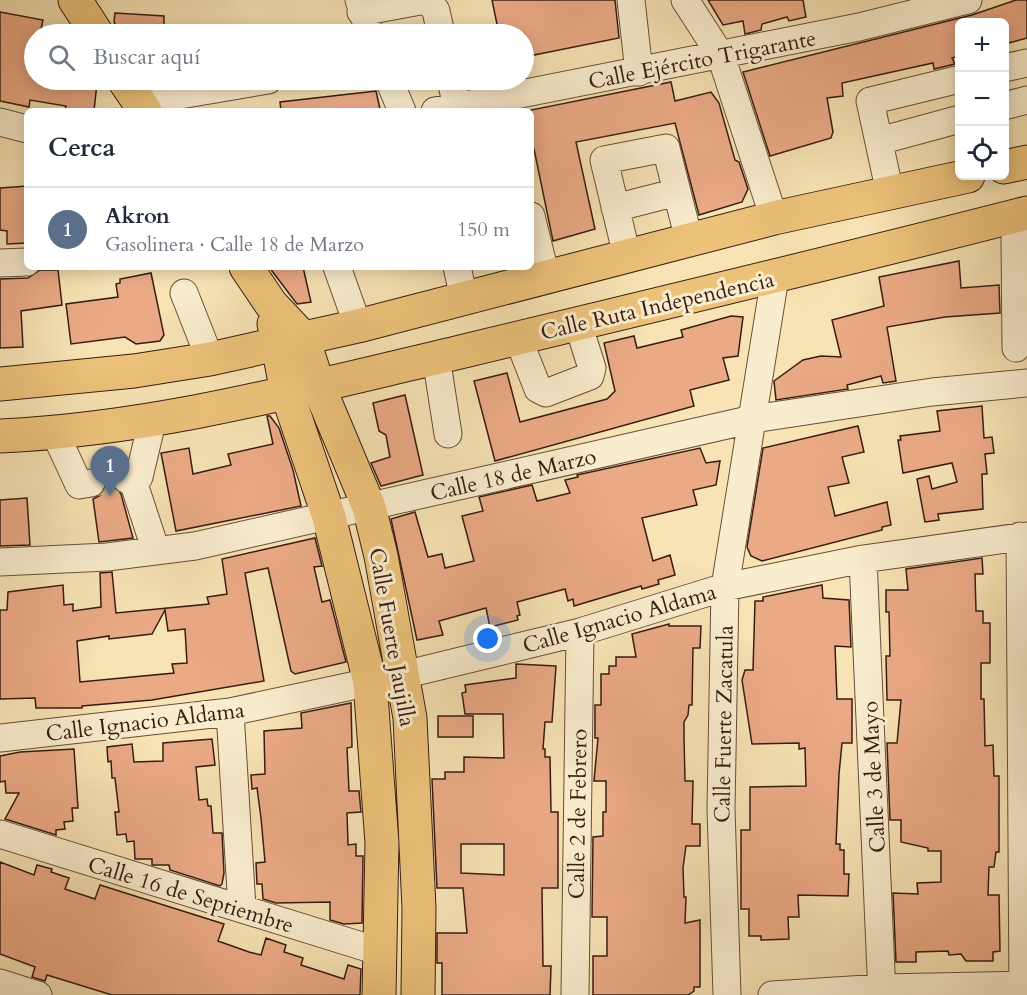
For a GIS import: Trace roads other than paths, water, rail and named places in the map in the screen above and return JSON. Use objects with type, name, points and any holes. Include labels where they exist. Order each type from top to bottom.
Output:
[{"type":"main road","points":[[75,0],[91,24]]},
{"type":"main road","points":[[1009,166],[1027,162]]},
{"type":"main road","points":[[0,384],[134,371],[210,359],[358,326],[460,283],[546,277],[774,218],[955,179]]},
{"type":"main road","name":"Calle Ruta Independencia","points":[[0,435],[55,433],[152,422],[578,324],[1022,215]]},
{"type":"main road","name":"Calle Fuerte Jaujilla","points":[[248,270],[271,304],[290,341],[328,517],[370,682],[382,843],[379,995]]},
{"type":"main road","name":"Calle Fuerte Jaujilla","points":[[302,389],[369,507],[403,675],[410,718],[418,886],[418,995]]},
{"type":"street","points":[[631,0],[639,72]]},
{"type":"street","points":[[685,0],[721,56],[774,218]]},
{"type":"street","name":"Calle Ejército Trigarante","points":[[451,108],[721,56],[859,27],[968,0]]},
{"type":"street","points":[[363,15],[420,1],[430,2],[436,11],[439,24]]},
{"type":"street","points":[[1009,67],[1027,63]]},
{"type":"street","points":[[890,193],[870,100],[955,80]]},
{"type":"street","points":[[136,98],[200,101],[236,90]]},
{"type":"street","points":[[393,90],[401,108]]},
{"type":"street","points":[[446,108],[449,90]]},
{"type":"street","points":[[1009,105],[1027,100]]},
{"type":"street","points":[[879,141],[955,120]]},
{"type":"street","points":[[0,122],[24,128]]},
{"type":"street","points":[[627,256],[604,160],[666,148],[690,240]]},
{"type":"street","points":[[615,208],[677,192]]},
{"type":"street","points":[[1016,348],[1015,239],[1022,215]]},
{"type":"street","points":[[534,228],[546,277]]},
{"type":"street","points":[[0,263],[24,262]]},
{"type":"street","points":[[338,270],[358,326]]},
{"type":"street","name":"Calle Fuerte Zacatula","points":[[727,995],[721,809],[725,587],[775,277]]},
{"type":"street","points":[[184,293],[210,359]]},
{"type":"street","points":[[518,338],[538,389],[546,393],[590,376],[592,368],[578,324]]},
{"type":"street","points":[[436,357],[448,434]]},
{"type":"street","name":"Calle 18 de Marzo","points":[[0,562],[107,556],[195,546],[753,419],[932,392],[1027,383]]},
{"type":"street","points":[[152,422],[139,477],[129,478],[156,551]]},
{"type":"street","points":[[55,433],[79,485],[91,483]]},
{"type":"street","points":[[772,995],[1024,988],[1023,536]]},
{"type":"street","name":"Calle Ignacio Aldama","points":[[0,738],[230,712],[403,675],[580,632],[725,587],[863,560],[1023,536]]},
{"type":"street","name":"Calle 3 de Mayo","points":[[863,560],[882,992]]},
{"type":"street","name":"Calle 2 de Febrero","points":[[574,995],[580,632]]},
{"type":"street","points":[[230,712],[242,908]]},
{"type":"street","name":"Calle 16 de Septiembre","points":[[0,834],[381,952]]},
{"type":"street","points":[[0,983],[38,995]]},
{"type":"tunnel","points":[[91,483],[126,479]]},
{"type":"place","name":"Akron","points":[[110,496]]}]
